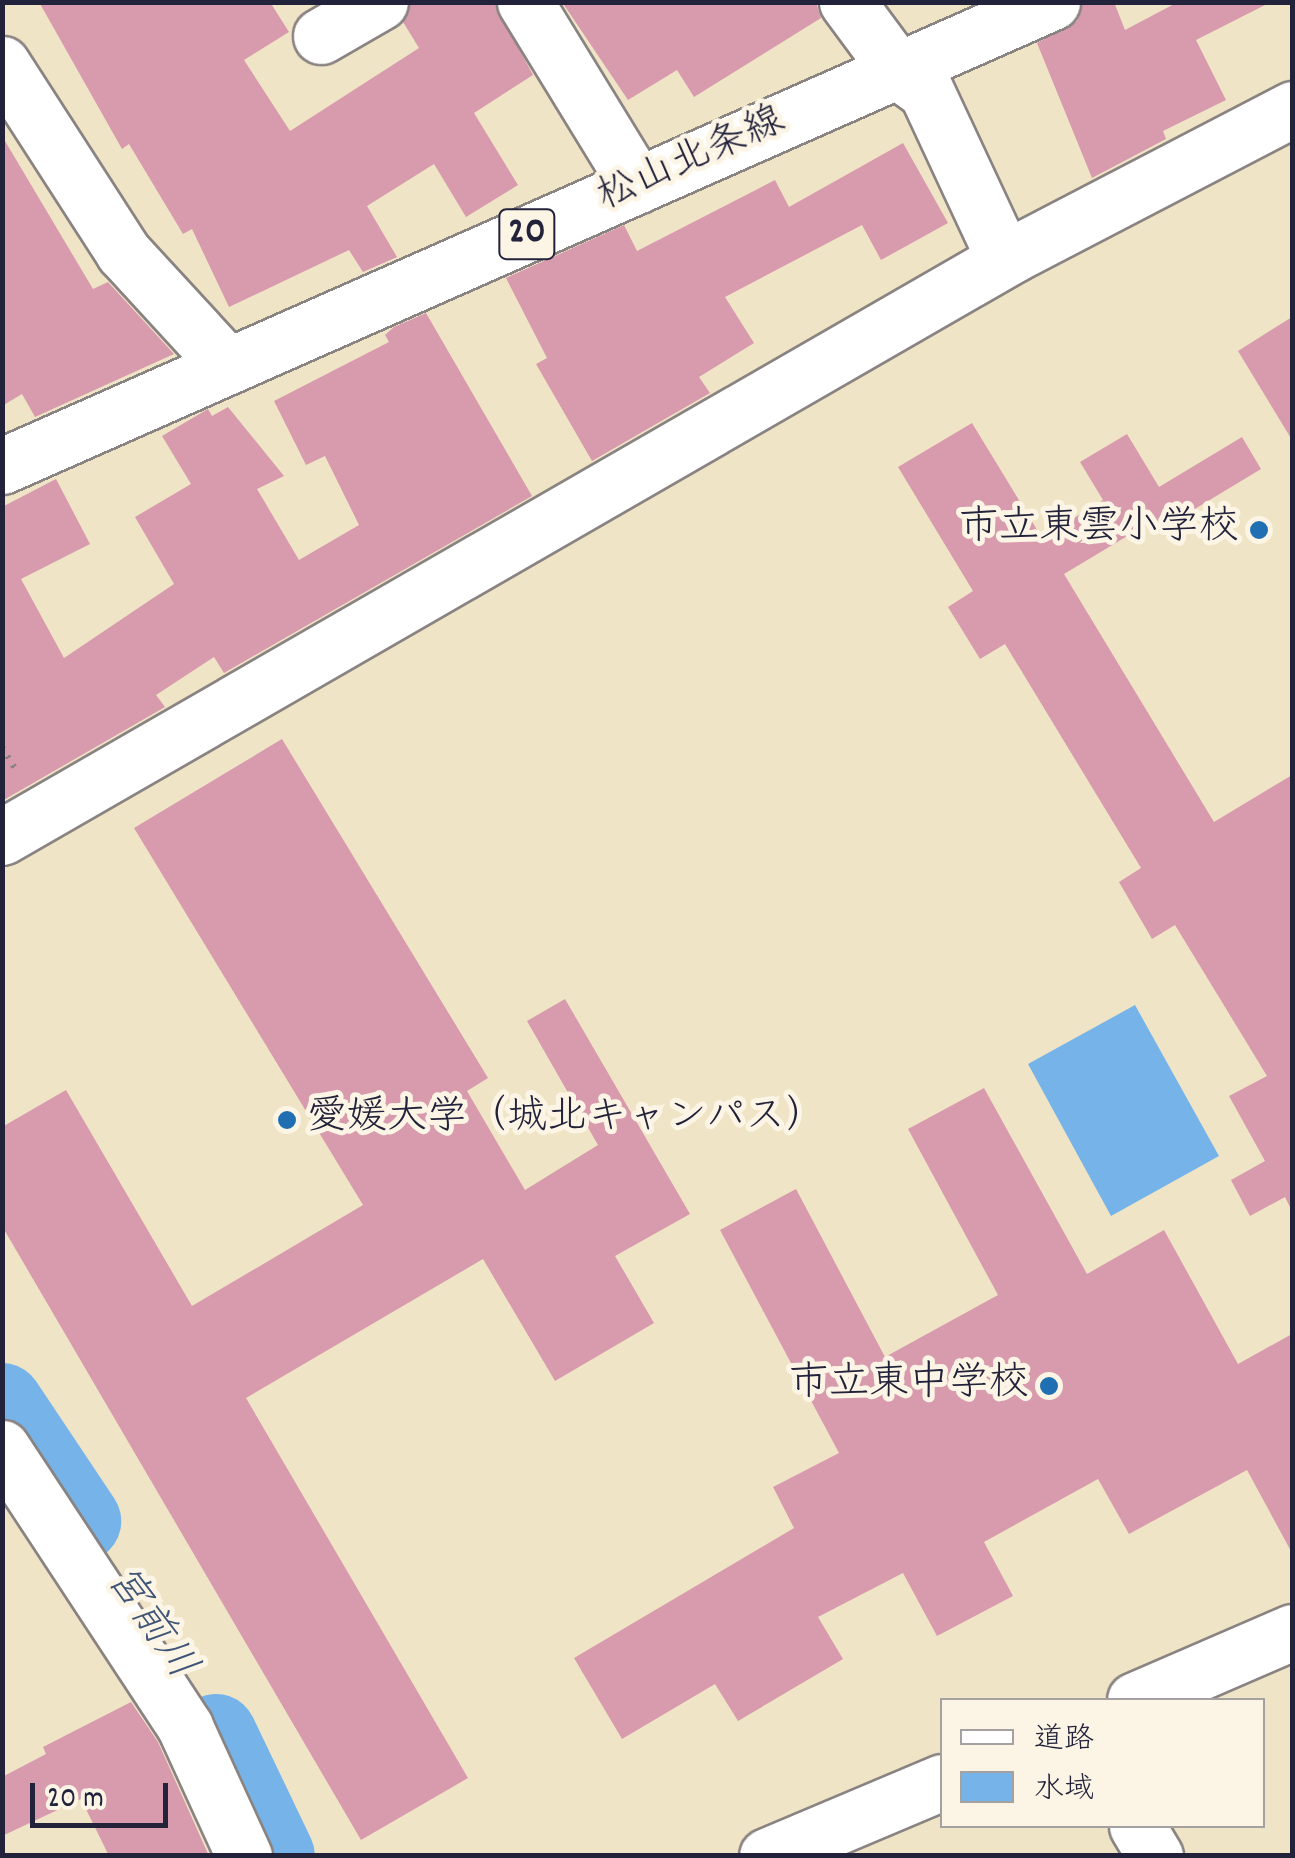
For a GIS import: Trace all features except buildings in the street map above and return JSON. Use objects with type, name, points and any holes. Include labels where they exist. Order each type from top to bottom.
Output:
[{"type":"street","points":[[321,36],[380,2]]},
{"type":"street","points":[[526,2],[638,185]]},
{"type":"street","points":[[847,2],[898,70],[926,91],[997,243],[1014,254]]},
{"type":"street","name":"松山北条線","points":[[2,466],[1052,2]]},
{"type":"street","points":[[2,64],[123,252],[228,366]]},
{"type":"street","points":[[2,837],[1014,254],[1292,109]]},
{"type":"street","points":[[2,1448],[186,1727],[244,1856]]},
{"type":"street","points":[[1140,1698],[1292,1632]]},
{"type":"street","points":[[767,1856],[940,1783]]},
{"type":"street","points":[[1138,1828],[1155,1856]]},
{"type":"water","points":[[1135,1005],[1219,1156],[1111,1216],[1028,1064]]},
{"type":"waterway","name":"宮前川","points":[[2,1404],[80,1521]]},
{"type":"waterway","name":"宮前川","points":[[216,1735],[274,1856]]},
{"type":"place","name":"市立東雲小学校","points":[[1259,530]]},
{"type":"place","name":"愛媛大学（城北キャンパス）","points":[[287,1120]]},
{"type":"place","name":"市立東中学校","points":[[1049,1386]]}]
